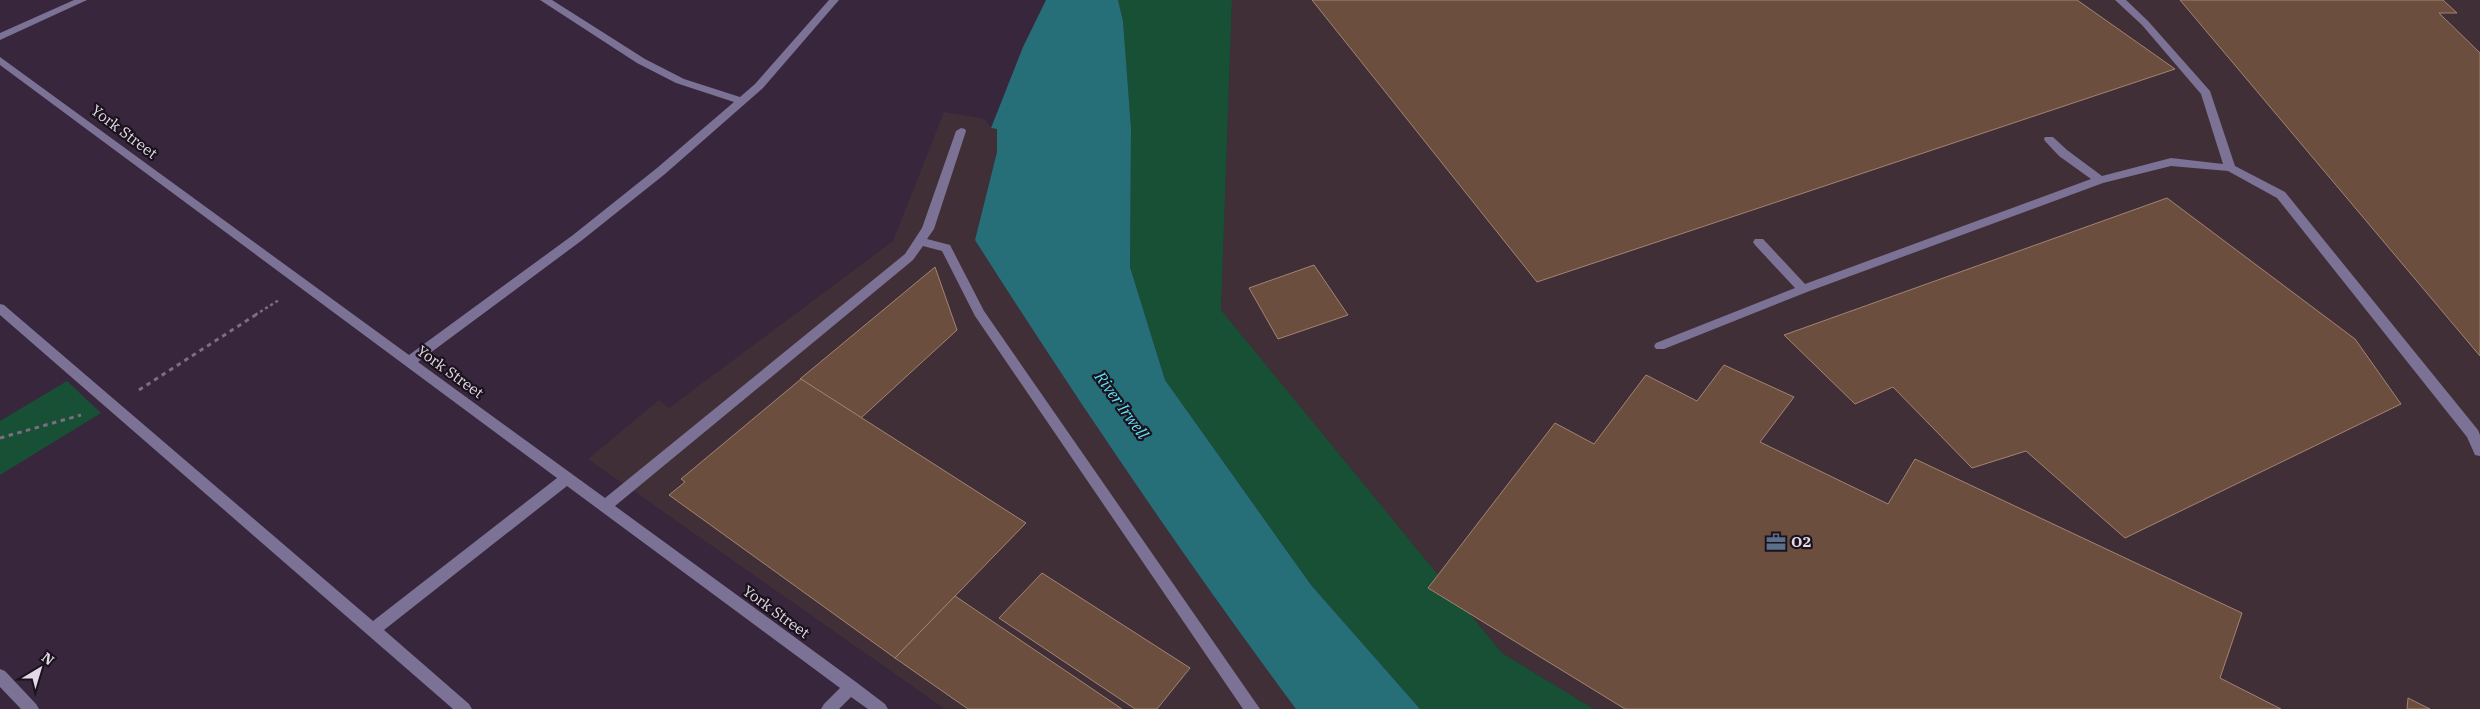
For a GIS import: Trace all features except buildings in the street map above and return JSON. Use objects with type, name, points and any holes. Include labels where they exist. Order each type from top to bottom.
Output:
[{"type":"street","points":[[0,37],[82,0]]},
{"type":"street","points":[[545,0],[649,65],[680,80],[742,101]]},
{"type":"street","points":[[409,362],[577,238],[661,171],[759,86],[834,0]]},
{"type":"street","points":[[2120,0],[2145,22],[2206,93],[2230,168]]},
{"type":"street","name":"York Street","points":[[0,60],[880,709]]},
{"type":"street","points":[[605,506],[909,257],[928,230],[961,131]]},
{"type":"street","points":[[2049,139],[2063,153],[2100,180]]},
{"type":"street","points":[[1660,346],[1803,289],[2100,180],[2171,162],[2230,168],[2281,195],[2472,434],[2480,451]]},
{"type":"street","points":[[919,241],[946,248],[979,312],[1252,709]]},
{"type":"street","points":[[1759,242],[1803,289]]},
{"type":"street","points":[[0,308],[464,709]]},
{"type":"street","points":[[372,631],[567,478]]},
{"type":"street","points":[[0,676],[31,709]]},
{"type":"street","points":[[829,709],[851,687]]},
{"type":"path","points":[[0,438],[114,406],[303,285]]},
{"type":"shaded area","points":[[1118,0],[1232,0],[1221,310],[1502,653],[1594,709],[1420,709],[1311,585],[1165,380],[1130,267],[1131,128],[1123,21]]},
{"type":"shaded area","points":[[1232,0],[2480,0],[2480,709],[1594,709],[1502,653],[1221,310]]},
{"type":"shaded area","points":[[944,112],[985,119],[991,128],[997,129],[997,152],[975,240],[1221,607],[1296,709],[945,709],[588,459],[659,400],[669,408],[893,241]]},
{"type":"shaded area","points":[[67,381],[101,413],[0,475],[0,421]]},
{"type":"water","name":"River Irwell","points":[[1046,0],[1118,0],[1123,21],[1131,128],[1130,267],[1165,380],[1311,585],[1420,709],[1296,709],[1131,478],[975,240],[997,152],[997,129],[991,128],[1023,47]]},
{"type":"place","name":"O2","points":[[1776,542]]}]
